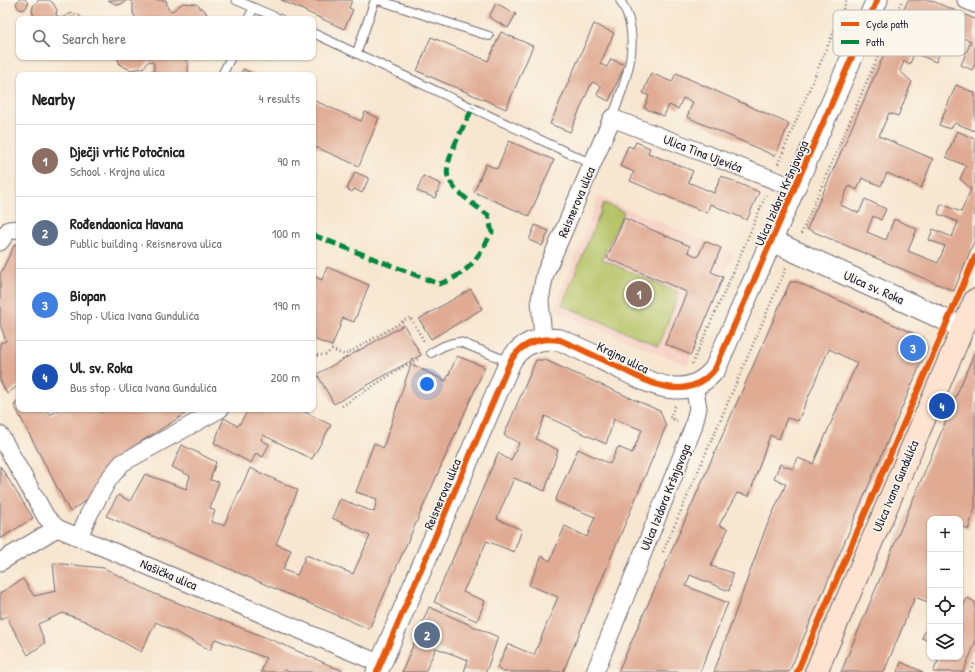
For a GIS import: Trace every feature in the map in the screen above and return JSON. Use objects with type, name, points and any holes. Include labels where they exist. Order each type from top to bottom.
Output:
[{"type":"main road","name":"Ulica Ivana Gundulića","points":[[816,672],[969,331],[975,300]]},
{"type":"street","name":"Ulica Izidora Kršnjavoga","points":[[873,10],[877,0]]},
{"type":"street","points":[[966,0],[975,4]]},
{"type":"street","name":"Ulica Izidora Kršnjavoga","points":[[595,672],[693,428],[698,408],[688,386],[709,377],[715,369],[853,56]]},
{"type":"street","name":"Ulica Tina Ujevića","points":[[612,118],[795,188]]},
{"type":"street","name":"Reisnerova ulica","points":[[379,668],[510,362],[525,346],[543,339],[540,300],[545,274],[612,118]]},
{"type":"street","points":[[0,242],[9,230],[16,229]]},
{"type":"street","name":"Ulica sv. Roka","points":[[772,241],[969,331]]},
{"type":"street","name":"Krajna ulica","points":[[543,339],[560,340],[657,386],[667,388],[688,386]]},
{"type":"street","points":[[79,537],[88,516],[108,480],[122,463],[215,412]]},
{"type":"street","name":"Našička ulica","points":[[0,435],[46,517],[57,528],[379,668]]},
{"type":"street","points":[[0,562],[57,528]]},
{"type":"lane","points":[[236,0],[273,16]]},
{"type":"lane","points":[[357,52],[375,0]]},
{"type":"lane","points":[[378,0],[489,36]]},
{"type":"lane","points":[[612,118],[628,74],[632,46],[631,26],[622,1]]},
{"type":"lane","points":[[250,16],[254,8]]},
{"type":"lane","points":[[316,34],[357,52],[592,164]]},
{"type":"lane","points":[[224,72],[230,60]]},
{"type":"lane","points":[[431,353],[442,346],[460,342],[510,362]]},
{"type":"path","points":[[843,10],[847,0]]},
{"type":"path","points":[[898,10],[902,0]]},
{"type":"path","points":[[712,436],[670,418],[688,386],[732,275],[833,34]]},
{"type":"path","points":[[661,558],[712,436],[878,56]]},
{"type":"path","points":[[316,355],[325,355],[332,350],[345,355],[410,317],[431,353],[401,368],[342,406]]},
{"type":"path","points":[[970,672],[975,661]]},
{"type":"shaded area","points":[[599,197],[734,253],[687,365],[554,310]]},
{"type":"green space","points":[[604,203],[624,212],[602,259],[679,293],[659,346],[562,305]]},
{"type":"building","points":[[20,-1],[24,-1],[28,4],[26,8],[22,10],[18,8],[16,4]]},
{"type":"building","points":[[39,0],[49,0],[53,3],[57,10],[56,15],[58,16],[34,16],[32,11],[33,6]]},
{"type":"building","points":[[108,0],[127,0],[117,5]]},
{"type":"building","points":[[128,0],[166,0],[168,9],[172,11],[183,3],[196,4],[206,12],[207,16],[134,16],[133,2]]},
{"type":"building","points":[[281,0],[352,0],[349,8],[353,10],[344,29]]},
{"type":"building","points":[[908,0],[930,0],[954,10],[904,10]]},
{"type":"building","points":[[496,3],[516,14],[508,28],[489,17]]},
{"type":"building","points":[[72,13],[80,16],[65,16]]},
{"type":"building","points":[[965,15],[975,19],[975,64],[972,70],[961,65],[971,41],[965,39]]},
{"type":"building","points":[[594,24],[614,33],[600,64],[607,67],[611,59],[625,65],[609,101],[597,95],[601,86],[592,82],[570,132],[550,124]]},
{"type":"building","points":[[501,32],[533,46],[506,109],[417,71],[431,37],[488,61]]},
{"type":"building","points":[[883,56],[913,56],[910,64],[904,61],[900,71],[912,82],[898,116],[889,113],[879,136],[933,159],[921,188],[887,173],[881,186],[862,178],[857,190],[849,186],[840,205],[859,213],[865,199],[886,209],[881,220],[873,216],[867,232],[886,240],[894,219],[917,229],[908,251],[938,263],[945,246],[929,240],[933,229],[952,237],[958,222],[938,214],[941,204],[961,212],[971,189],[960,179],[966,166],[946,157],[957,131],[975,139],[975,239],[954,291],[807,229]]},
{"type":"building","points":[[921,56],[938,56],[936,62]]},
{"type":"building","points":[[118,60],[186,60],[188,63],[188,72],[154,72],[154,63],[149,61],[143,68],[131,70],[120,65]]},
{"type":"building","points":[[243,69],[250,72],[242,72]]},
{"type":"building","points":[[651,73],[672,82],[676,73],[789,124],[775,156],[687,117],[693,102],[683,98],[678,109],[669,105],[664,116],[644,108],[649,96],[643,93]]},
{"type":"building","points":[[956,85],[975,93],[975,131],[955,123],[950,129],[939,125]]},
{"type":"building","points":[[316,101],[361,121],[365,112],[379,118],[359,166],[316,147]]},
{"type":"building","points":[[509,141],[554,160],[529,216],[474,192],[486,164],[497,169]]},
{"type":"building","points":[[636,142],[650,148],[648,153],[693,171],[688,182],[714,193],[721,176],[759,192],[747,220],[710,204],[707,213],[630,181],[634,172],[620,166],[628,146],[633,148]]},
{"type":"building","points":[[355,172],[369,178],[362,193],[354,189],[352,192],[347,189]]},
{"type":"building","points":[[423,176],[441,184],[435,198],[417,191]]},
{"type":"building","points":[[624,218],[690,246],[688,252],[698,257],[705,241],[721,248],[711,272],[723,277],[691,355],[665,344],[687,292],[607,258]]},
{"type":"building","points":[[535,225],[549,231],[542,246],[529,240]]},
{"type":"building","points":[[16,244],[16,387],[7,394],[0,380],[0,343],[6,341],[0,324],[0,274]]},
{"type":"building","points":[[327,267],[369,285],[354,322],[343,318],[332,346],[316,340],[316,277],[322,280]]},
{"type":"building","points":[[790,282],[797,282],[924,338],[927,349],[789,672],[714,672],[765,530],[786,484],[774,478],[780,464],[793,469],[798,458],[813,464],[857,363],[829,349],[798,421],[787,418],[779,439],[770,435],[749,496],[737,493],[719,525],[728,529],[711,566],[733,573],[729,591],[690,575],[686,586],[728,603],[700,672],[618,672]]},
{"type":"building","points":[[471,289],[482,309],[431,339],[419,319]]},
{"type":"building","points":[[404,325],[421,355],[334,404],[317,374]]},
{"type":"building","points":[[975,351],[975,508],[968,530],[963,526],[963,516],[927,516],[927,602],[915,597],[884,672],[841,672]]},
{"type":"building","points":[[457,356],[485,367],[369,629],[106,516],[118,495],[130,501],[145,474],[186,489],[190,476],[172,467],[182,445],[216,462],[210,480],[219,482],[210,508],[215,511],[211,522],[224,525],[250,468],[298,490],[276,544],[291,550],[283,570],[297,575],[306,555],[353,574],[370,536],[332,518],[340,499],[374,512],[377,499],[356,492],[374,443],[383,448],[411,364],[446,381]]},
{"type":"building","points":[[536,360],[545,360],[660,411],[666,426],[563,672],[503,672],[497,668],[508,644],[534,655],[558,597],[529,585],[542,556],[550,561],[565,526],[587,537],[595,517],[555,501],[578,449],[610,464],[618,447],[632,453],[642,430],[614,419],[606,444],[545,416],[536,439],[558,450],[545,491],[514,478],[497,519],[522,530],[514,552],[487,541],[463,592],[485,601],[477,621],[434,602],[498,453],[511,461],[519,443],[504,435]]},
{"type":"building","points":[[18,412],[48,412],[50,415],[55,412],[188,412],[115,458],[91,496],[70,512]]},
{"type":"building","points":[[247,412],[305,412],[331,425],[312,459],[263,435],[261,440],[269,444],[263,457],[256,453],[251,463],[214,443],[224,418],[238,426]]},
{"type":"building","points":[[0,466],[33,518],[0,539]]},
{"type":"building","points":[[53,563],[104,568],[155,594],[272,640],[345,672],[290,672],[284,670],[283,672],[261,672],[266,658],[215,639],[210,650],[156,622],[141,652],[85,621],[63,613],[38,624],[45,643],[28,655],[6,616],[0,620],[0,593],[23,579],[34,596],[56,591]]},
{"type":"building","points":[[967,598],[975,602],[975,644],[963,672],[933,672],[939,660],[963,660],[963,607]]},
{"type":"building","points":[[429,607],[498,637],[486,672],[464,672],[468,660],[436,648],[425,672],[402,672]]},
{"type":"building","points":[[927,627],[927,640],[922,638]]},
{"type":"building","points":[[901,662],[923,672],[897,672]]},
{"type":"marked path","points":[[316,236],[439,284],[449,280],[465,270],[472,264],[482,250],[492,232],[488,215],[460,193],[448,177],[447,170],[452,152],[473,107]]},
{"type":"cycle path","points":[[873,10],[877,0]]},
{"type":"cycle path","points":[[377,672],[514,355],[531,343],[552,339],[560,340],[641,378],[667,387],[679,388],[692,386],[704,380],[715,369],[852,56]]},
{"type":"cycle path","points":[[797,672],[975,257]]},
{"type":"place","name":"Dječji vrtić Potočnica","points":[[639,294]]},
{"type":"place","name":"Biopan","points":[[913,348]]},
{"type":"place","name":"Ul. sv. Roka","points":[[942,406]]},
{"type":"place","name":"Rođendaonica Havana","points":[[427,635]]}]
